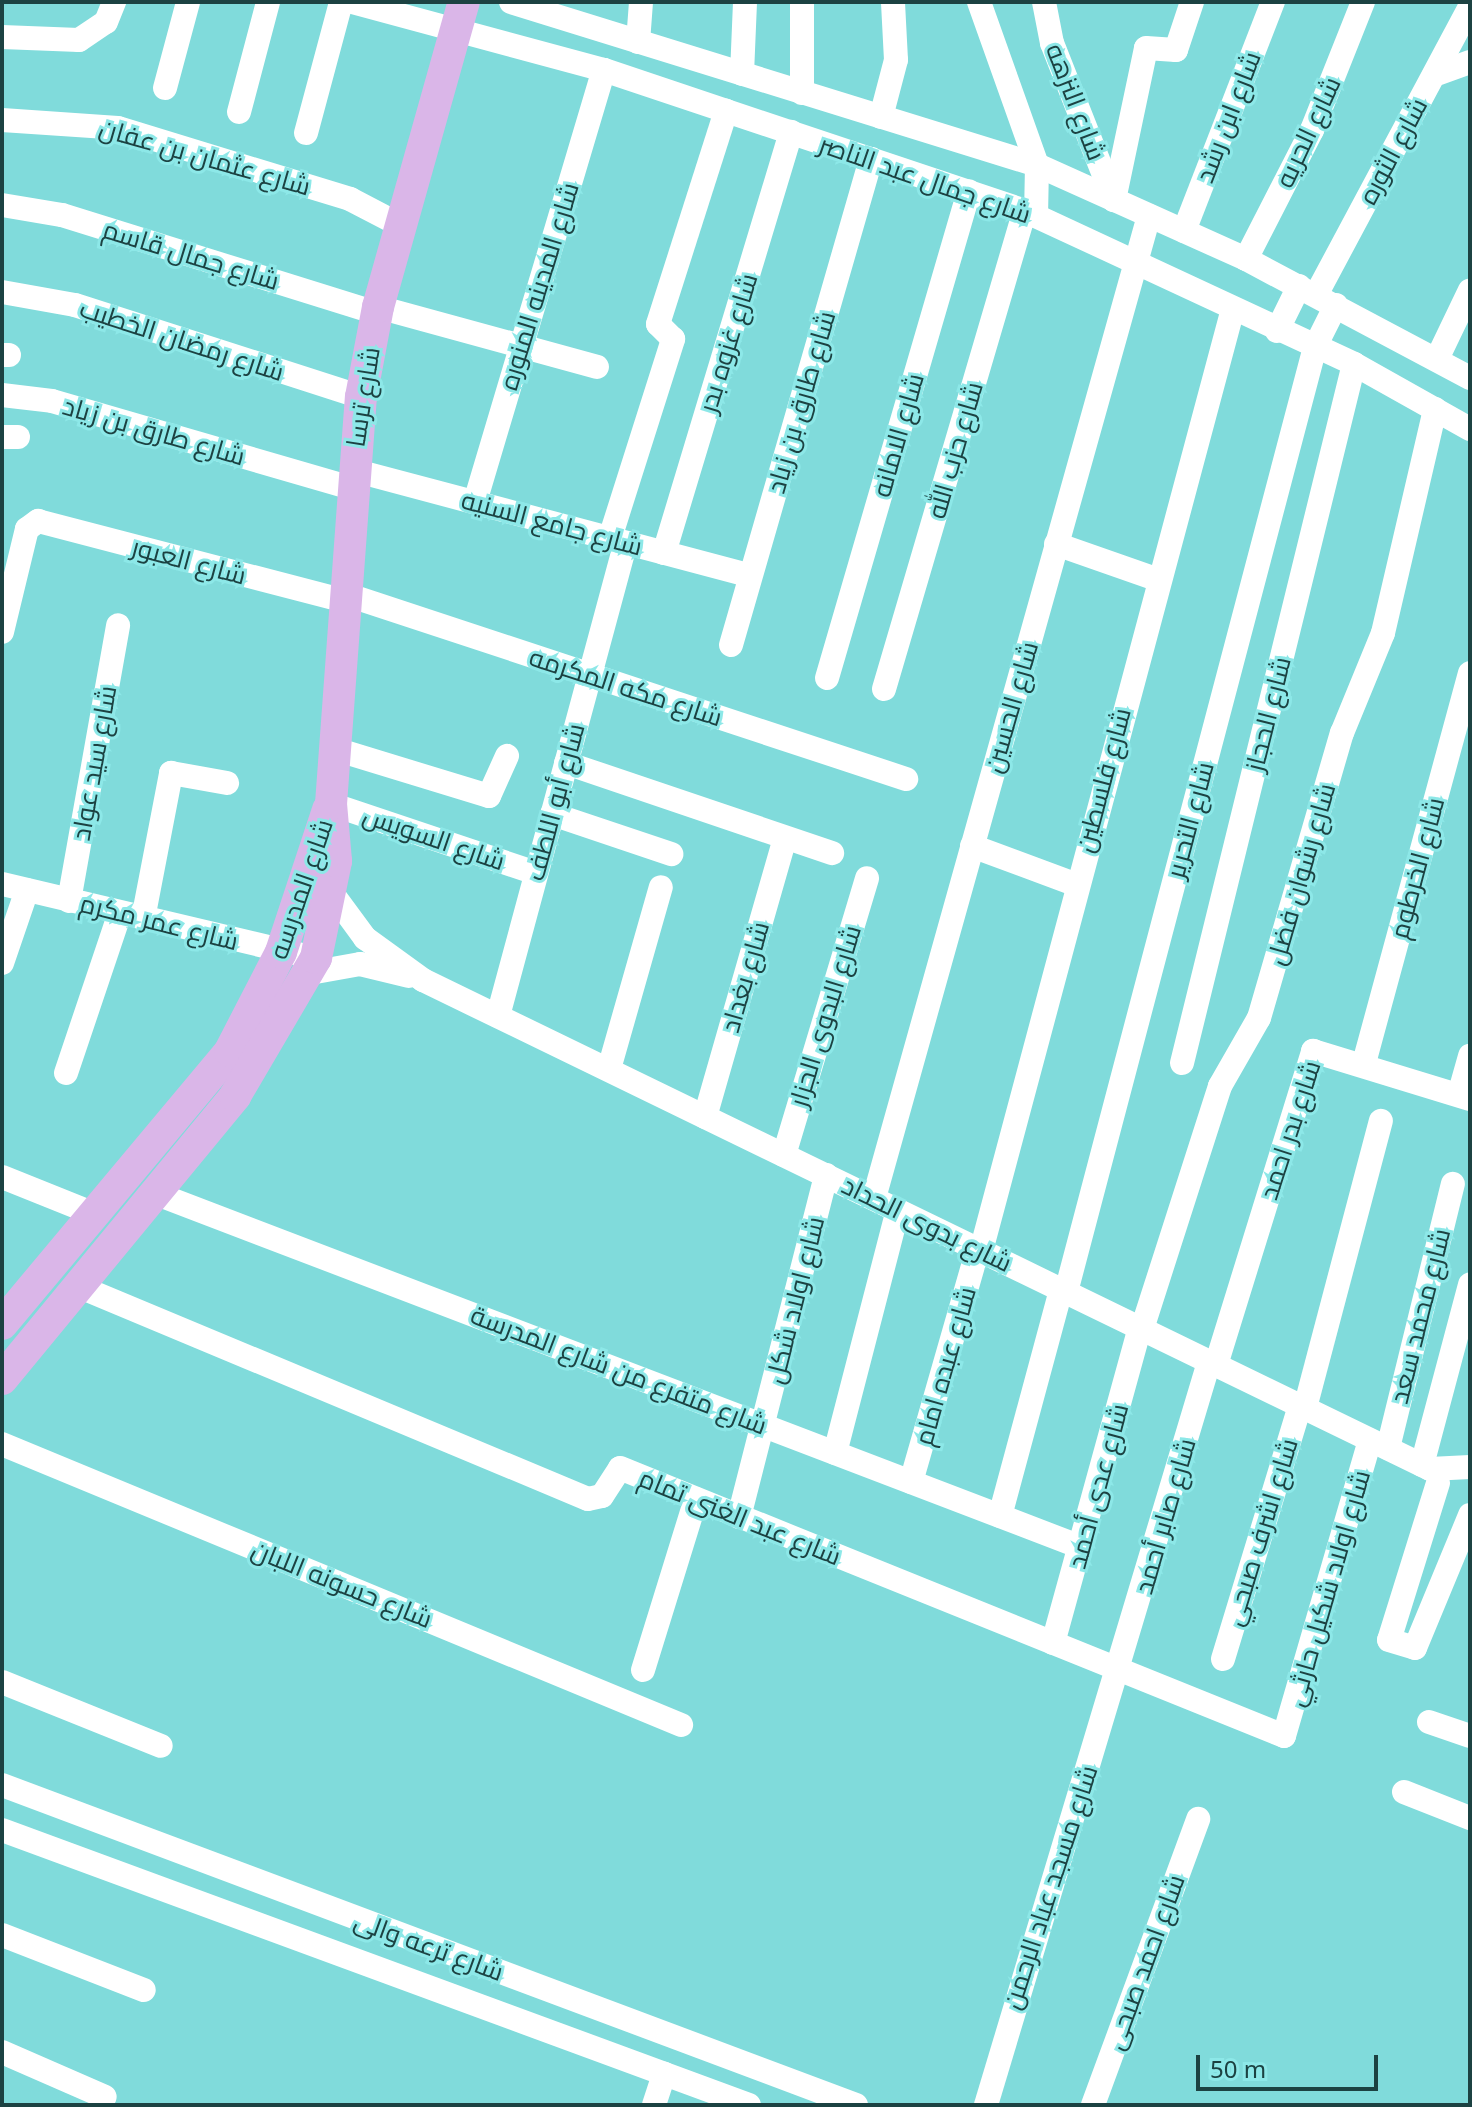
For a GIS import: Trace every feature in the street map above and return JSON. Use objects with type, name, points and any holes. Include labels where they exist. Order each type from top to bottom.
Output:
[{"type":"main road","name":"شارع ترسا","points":[[331,804],[352,479],[361,397],[378,310],[400,225],[459,34],[464,2]]},
{"type":"main road","name":"شارع المدرسه","points":[[2,1379],[157,1194],[257,1066],[313,965],[332,893],[331,804]]},
{"type":"main road","name":"شارع المدرسه","points":[[4,1320],[97,1215],[230,1051],[281,952],[331,804]]},
{"type":"street","points":[[2,37],[79,40],[106,22],[114,2]]},
{"type":"street","points":[[165,88],[188,2]]},
{"type":"street","points":[[239,112],[268,2]]},
{"type":"street","points":[[306,133],[341,2]]},
{"type":"street","name":"شارع جمال عبد الناصر","points":[[352,2],[459,34],[604,70],[1031,214],[1232,312],[1354,364],[1470,429]]},
{"type":"street","name":"شارع جمال عبد الناصر","points":[[511,2],[1037,165],[1246,259],[1470,378]]},
{"type":"street","points":[[638,42],[641,2]]},
{"type":"street","points":[[742,74],[745,2]]},
{"type":"street","points":[[802,2],[802,93]]},
{"type":"street","points":[[881,117],[896,60],[893,2]]},
{"type":"street","points":[[979,2],[1037,165]]},
{"type":"street","points":[[1033,2],[1052,43]]},
{"type":"street","name":"شارع النزهه","points":[[1044,2],[1052,43],[1114,200]]},
{"type":"street","points":[[1114,200],[1145,50],[1176,50],[1192,2]]},
{"type":"street","name":"شارع ابن رشد","points":[[1184,231],[1273,2]]},
{"type":"street","name":"شارع الحريه","points":[[1246,259],[1312,130],[1363,2]]},
{"type":"street","name":"شارع الثوره","points":[[1317,295],[1470,6]]},
{"type":"street","points":[[1434,75],[1470,62]]},
{"type":"street","name":"شارع المدينه المنوره","points":[[475,502],[604,70]]},
{"type":"street","name":"شارع أبو اللطف","points":[[498,1016],[590,675],[618,540],[673,339],[658,324],[726,111]]},
{"type":"street","name":"شارع عثمان بن عفان","points":[[2,120],[118,128],[350,199],[400,225]]},
{"type":"street","name":"شارع غزوه بدر","points":[[664,553],[791,132]]},
{"type":"street","points":[[941,182],[960,142]]},
{"type":"street","name":"شارع طارق بن زياد","points":[[731,645],[871,159]]},
{"type":"street","name":"شارع حزب الله","points":[[884,689],[1031,214],[1037,165]]},
{"type":"street","name":"شارع الامانه","points":[[827,678],[969,191]]},
{"type":"street","name":"شارع جمال قاسم","points":[[2,205],[62,215],[378,310],[597,367]]},
{"type":"street","name":"شارع الحسين","points":[[874,1198],[1149,216]]},
{"type":"street","points":[[1437,359],[1470,290]]},
{"type":"street","name":"شارع رمضان الخطيب","points":[[2,292],[75,305],[361,397]]},
{"type":"street","points":[[1277,331],[1317,295]]},
{"type":"street","name":"شارع التحرير","points":[[1000,1516],[1064,1291],[1315,347],[1317,295]]},
{"type":"street","name":"شارع فلسطين","points":[[979,1250],[1075,884],[1232,312]]},
{"type":"street","name":"شارع الحجاز","points":[[1182,1063],[1354,364]]},
{"type":"street","name":"شارع طارق بن زياد","points":[[2,395],[61,404],[352,479]]},
{"type":"street","name":"شارع رشوان فضل","points":[[1141,1329],[1220,1086],[1259,1018],[1342,733],[1383,633],[1435,409]]},
{"type":"street","name":"شارع جامع السنيه","points":[[352,479],[475,502],[750,576]]},
{"type":"street","name":"شارع العبور","points":[[2,632],[34,523],[345,598]]},
{"type":"street","points":[[1056,544],[1159,580]]},
{"type":"street","name":"شارع مكه المكرمه","points":[[345,598],[906,779]]},
{"type":"street","name":"شارع سيد عواد","points":[[69,901],[118,625]]},
{"type":"street","name":"شارع الخرطوم","points":[[1364,1063],[1470,673]]},
{"type":"street","points":[[335,749],[489,796],[507,756]]},
{"type":"street","points":[[566,763],[832,853]]},
{"type":"street","points":[[66,1073],[132,916],[171,773],[227,783]]},
{"type":"street","name":"شارع السويس","points":[[331,804],[536,873]]},
{"type":"street","points":[[552,814],[671,854]]},
{"type":"street","name":"شارع بغداد","points":[[705,1117],[785,838]]},
{"type":"street","points":[[972,846],[1075,884]]},
{"type":"street","name":"شارع البدوى الجزار","points":[[784,1155],[867,878]]},
{"type":"street","name":"شارع عمر مكرم","points":[[2,884],[281,952],[313,965]]},
{"type":"street","points":[[609,1069],[661,887]]},
{"type":"street","points":[[2,963],[27,890]]},
{"type":"street","name":"شارع بدوى الحداد","points":[[332,893],[365,938],[423,980],[1379,1444],[1430,1472],[1470,1512]]},
{"type":"street","name":"شارع بدوى الحداد","points":[[313,965],[360,964],[423,980]]},
{"type":"street","name":"شارع بدر احمد","points":[[1213,1363],[1309,1057],[1319,1049],[1465,1097]]},
{"type":"street","points":[[1465,1097],[1470,1056]]},
{"type":"street","name":"شارع اشرف صبحي","points":[[1223,1659],[1302,1407],[1381,1121]]},
{"type":"street","name":"شارع اولاد شكل","points":[[739,1517],[826,1175]]},
{"type":"street","points":[[2,1177],[97,1215]]},
{"type":"street","name":"شارع محمد سعد","points":[[1379,1444],[1453,1184]]},
{"type":"street","name":"شارع متفرع من شارع المدرسة","points":[[157,1194],[1081,1547]]},
{"type":"street","points":[[835,1453],[898,1210]]},
{"type":"street","name":"شارع عبده امام","points":[[911,1482],[979,1250]]},
{"type":"street","points":[[1470,1284],[1430,1472],[1389,1633],[1393,1643],[1415,1648],[1470,1512]]},
{"type":"street","name":"شارع عبد الغنى تمام","points":[[80,1287],[588,1499],[602,1496],[620,1468],[1284,1736]]},
{"type":"street","name":"شارع عدى أحمد","points":[[1053,1643],[1141,1329]]},
{"type":"street","name":"شارع صابر أحمد","points":[[1122,1671],[1213,1363]]},
{"type":"street","name":"شارع حسونه اللبان","points":[[2,1444],[681,1725]]},
{"type":"street","name":"شارع اولاد شكيل حارثي","points":[[1284,1736],[1379,1444]]},
{"type":"street","points":[[1430,1472],[1470,1467]]},
{"type":"street","points":[[643,1670],[696,1499]]},
{"type":"street","name":"شارع مسجد عباد الرحمن","points":[[986,2105],[1122,1671]]},
{"type":"street","points":[[2,1682],[161,1746]]},
{"type":"street","points":[[1429,1722],[1470,1736]]},
{"type":"street","name":"شارع ترعه والى","points":[[2,1785],[856,2105]]},
{"type":"street","points":[[1404,1792],[1470,1818]]},
{"type":"street","name":"شارع احمد صبحى","points":[[1093,2105],[1198,1819]]},
{"type":"street","name":"شارع ترعه والى","points":[[2,1830],[664,2074],[720,2100],[749,2105]]},
{"type":"street","points":[[2,1935],[144,1990]]},
{"type":"street","points":[[715,2051],[720,2100]]},
{"type":"street","points":[[2,2052],[105,2097]]},
{"type":"street","points":[[654,2105],[664,2074]]}]
